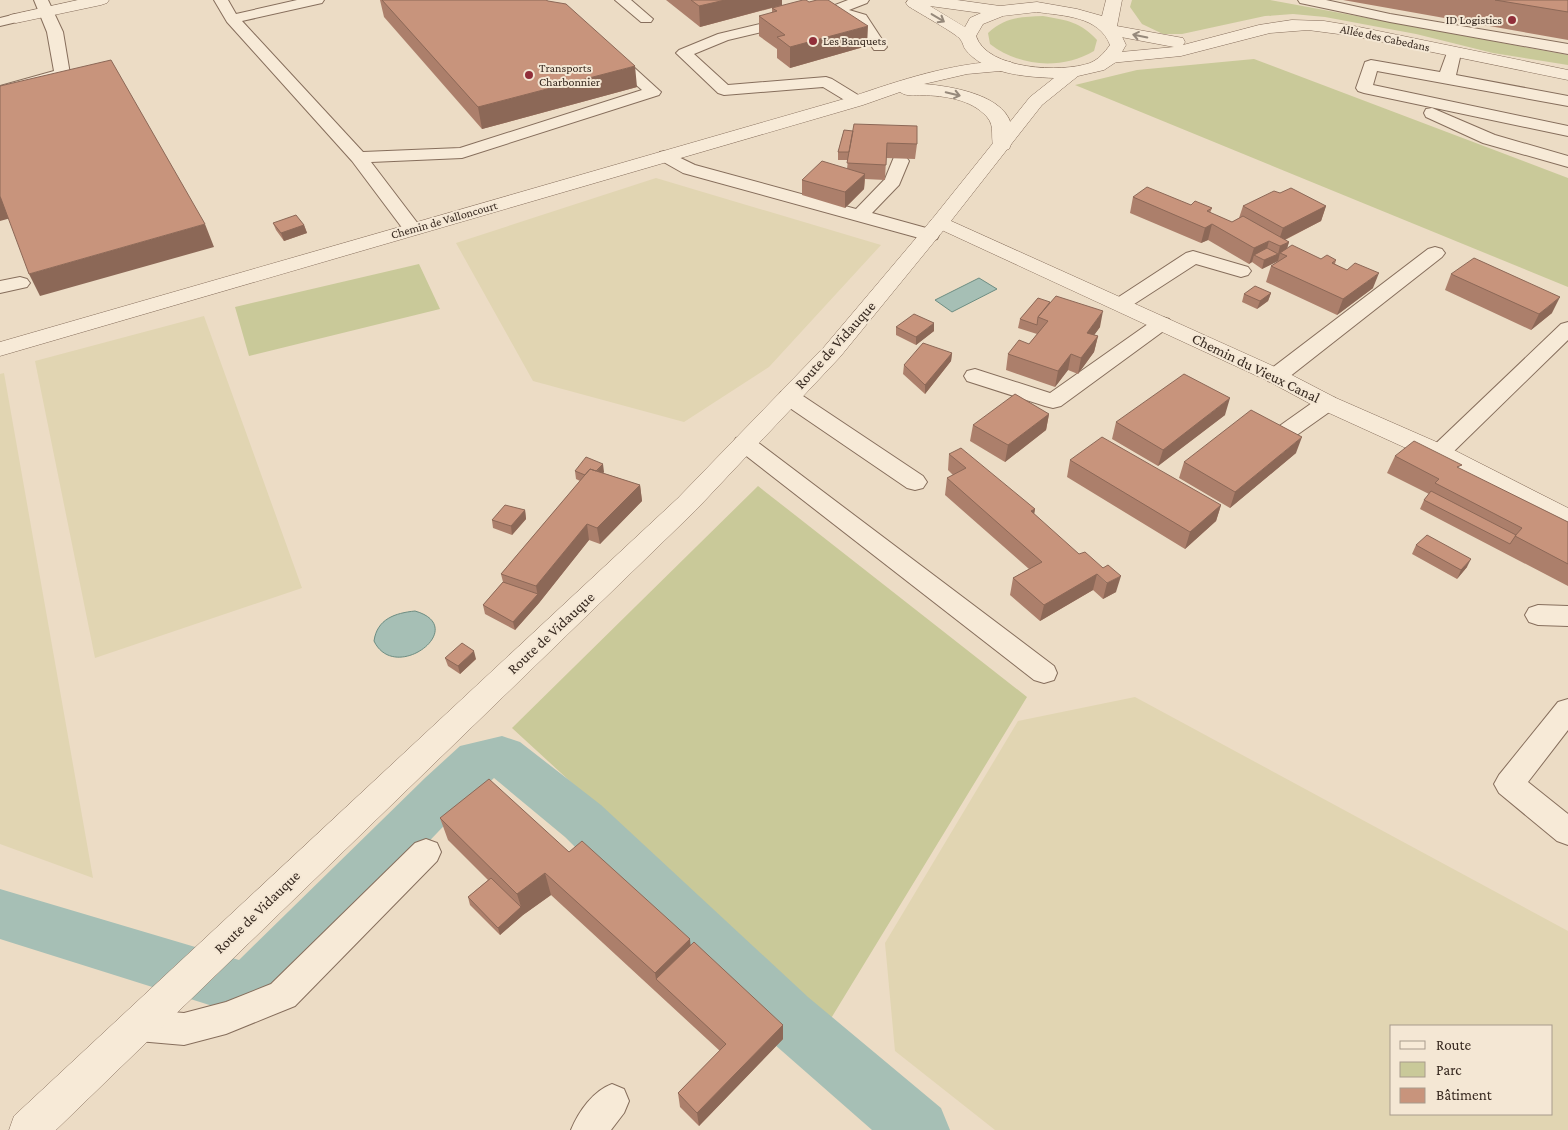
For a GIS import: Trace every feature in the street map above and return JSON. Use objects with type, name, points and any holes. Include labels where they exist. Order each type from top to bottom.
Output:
[{"type":"street","points":[[16,18],[44,6],[101,0]]},
{"type":"street","points":[[908,0],[970,41],[985,57],[1011,67],[1035,72],[1073,72]]},
{"type":"street","points":[[924,0],[1000,11],[1080,0]]},
{"type":"street","points":[[1110,58],[1118,45],[1109,29],[1114,0]]},
{"type":"street","points":[[1038,7],[1065,10],[1090,18],[1109,29],[1203,46]]},
{"type":"street","name":"Chemin de Valloncourt","points":[[936,74],[960,59],[970,41],[976,21],[1000,11]]},
{"type":"street","name":"Allée des Cabedans","points":[[1073,72],[1095,66],[1110,58],[1150,55],[1203,46],[1264,28],[1316,25],[1362,32],[1453,53],[1568,75]]},
{"type":"street","name":"Chemin de Valloncourt","points":[[0,349],[857,101],[936,74],[988,66],[1011,67]]},
{"type":"street","points":[[1011,67],[1031,86],[1036,101]]},
{"type":"street","name":"Route de Vidauque","points":[[28,1130],[687,504],[832,352],[935,229],[1036,101],[1073,72]]},
{"type":"street","name":"Chemin de Valloncourt","points":[[887,91],[917,89],[974,99],[988,108],[998,119],[1002,127],[1002,145]]},
{"type":"street","name":"Chemin du Vieux Canal","points":[[935,229],[1121,304],[1276,376],[1327,403],[1439,453],[1568,518]]},
{"type":"lane","points":[[220,0],[232,19],[358,157],[413,229]]},
{"type":"lane","points":[[232,19],[317,0]]},
{"type":"lane","points":[[622,0],[646,19]]},
{"type":"lane","points":[[857,101],[826,82],[724,90],[684,53],[723,37],[834,10],[862,0]]},
{"type":"lane","points":[[1305,0],[1390,18],[1568,49]]},
{"type":"lane","points":[[0,91],[62,74],[55,32],[44,6]]},
{"type":"lane","points":[[834,10],[862,18],[879,47]]},
{"type":"lane","points":[[0,22],[16,18]]},
{"type":"lane","points":[[358,157],[462,153],[653,92],[600,46]]},
{"type":"lane","points":[[1447,78],[1453,53]]},
{"type":"lane","points":[[1568,101],[1371,65],[1364,88],[1568,131]]},
{"type":"lane","points":[[1418,100],[1433,113],[1489,139],[1568,162]]},
{"type":"lane","points":[[666,156],[690,169],[859,216],[935,229]]},
{"type":"lane","points":[[859,216],[893,181],[900,161]]},
{"type":"lane","points":[[1276,376],[1435,253]]},
{"type":"lane","points":[[1121,304],[1193,257],[1241,271]]},
{"type":"lane","points":[[0,287],[20,283]]},
{"type":"lane","points":[[975,376],[1053,401],[1162,323]]},
{"type":"lane","points":[[1439,453],[1568,328]]},
{"type":"lane","points":[[789,398],[915,482]]},
{"type":"lane","points":[[1286,432],[1327,403]]},
{"type":"lane","points":[[744,443],[1044,673]]},
{"type":"lane","points":[[1538,615],[1568,616]]},
{"type":"lane","points":[[1568,710],[1509,784],[1568,832]]},
{"type":"lane","points":[[138,1025],[184,1029],[226,1018],[283,995],[426,852]]},
{"type":"lane","points":[[589,1130],[612,1101]]},
{"type":"shaded area","points":[[656,178],[881,245],[769,367],[684,422],[533,381],[456,243]]},
{"type":"shaded area","points":[[979,278],[997,289],[952,312],[935,300]]},
{"type":"shaded area","points":[[204,316],[302,588],[95,658],[35,361]]},
{"type":"shaded area","points":[[4,373],[93,878],[0,844],[0,374]]},
{"type":"shaded area","points":[[415,611],[430,619],[435,629],[432,639],[423,649],[411,655],[397,657],[384,653],[374,641],[379,627],[388,618],[401,613]]},
{"type":"shaded area","points":[[1135,697],[1568,931],[1568,1130],[995,1130],[895,1051],[885,943],[1018,721]]},
{"type":"green space","points":[[1132,0],[1270,0],[1568,55],[1568,65],[1493,53],[1416,34],[1325,17],[1293,14],[1265,16],[1182,34],[1163,34],[1142,24],[1130,7]]},
{"type":"green space","points":[[1043,16],[1066,21],[1085,29],[1097,40],[1094,51],[1068,61],[1041,63],[1014,57],[990,44],[988,33],[1001,24],[1020,18]]},
{"type":"green space","points":[[1254,59],[1568,178],[1568,287],[1075,85],[1137,70]]},
{"type":"green space","points":[[419,264],[440,309],[249,356],[235,307]]},
{"type":"green space","points":[[758,486],[1027,697],[830,1020],[512,728]]},
{"type":"building","name":"Transports Charbonnier","points":[[382,0],[546,0],[566,4],[635,66],[478,107]]},
{"type":"building","points":[[691,0],[725,0],[699,6]]},
{"type":"building","points":[[803,0],[809,2],[828,0],[868,26],[790,47],[777,37],[785,35],[759,16],[777,11],[772,8]]},
{"type":"building","points":[[1495,0],[1568,0],[1568,12]]},
{"type":"building","points":[[111,60],[205,224],[29,274],[0,196],[0,86]]},
{"type":"building","points":[[854,124],[917,126],[917,144],[887,143],[886,165],[847,163]]},
{"type":"building","points":[[844,130],[853,131],[849,152],[838,152]]},
{"type":"building","points":[[822,161],[865,174],[845,192],[802,180]]},
{"type":"building","points":[[1147,187],[1191,205],[1195,201],[1212,208],[1207,211],[1232,222],[1243,216],[1289,242],[1280,246],[1269,241],[1254,248],[1212,224],[1205,228],[1133,197]]},
{"type":"building","points":[[1291,188],[1326,206],[1283,228],[1243,206],[1274,191],[1280,193]]},
{"type":"building","points":[[296,215],[304,225],[281,233],[273,223]]},
{"type":"building","points":[[1292,245],[1321,259],[1327,255],[1336,260],[1332,263],[1347,270],[1355,263],[1379,273],[1343,299],[1271,266],[1287,256],[1280,253]]},
{"type":"building","points":[[1267,248],[1278,254],[1264,260],[1254,255]]},
{"type":"building","points":[[1474,258],[1560,297],[1539,314],[1451,274]]},
{"type":"building","points":[[1255,286],[1271,293],[1260,301],[1244,294]]},
{"type":"building","points":[[1056,296],[1103,311],[1087,333],[1098,336],[1081,358],[1071,354],[1058,371],[1008,354],[1019,340],[1029,344],[1048,321],[1038,317]]},
{"type":"building","points":[[1038,298],[1050,302],[1038,317],[1037,325],[1020,319]]},
{"type":"building","points":[[914,314],[934,323],[916,337],[896,327]]},
{"type":"building","points":[[923,343],[952,353],[925,385],[904,365]]},
{"type":"building","points":[[1184,374],[1230,398],[1163,450],[1116,422]]},
{"type":"building","points":[[1015,394],[1049,414],[1008,445],[973,425]]},
{"type":"building","points":[[1251,410],[1302,437],[1235,492],[1184,462]]},
{"type":"building","points":[[1102,437],[1221,505],[1190,532],[1070,460]]},
{"type":"building","points":[[1414,441],[1462,465],[1457,467],[1568,522],[1568,564],[1515,536],[1522,528],[1435,483],[1439,479],[1395,456]]},
{"type":"building","points":[[961,448],[1035,509],[1031,511],[1079,554],[1085,552],[1103,568],[1108,565],[1121,576],[1107,583],[1097,574],[1044,605],[1013,578],[1042,562],[947,478],[966,468],[949,454]]},
{"type":"building","points":[[586,457],[603,464],[596,471],[590,469],[585,475],[575,471]]},
{"type":"building","points":[[590,469],[640,485],[597,528],[587,524],[536,586],[501,574]]},
{"type":"building","points":[[1431,491],[1516,535],[1510,544],[1424,500]]},
{"type":"building","points":[[505,505],[525,510],[511,526],[492,520]]},
{"type":"building","points":[[1427,535],[1471,559],[1461,570],[1416,545]]},
{"type":"building","points":[[503,582],[538,594],[513,622],[483,605]]},
{"type":"building","points":[[462,643],[474,651],[458,666],[445,658]]},
{"type":"building","points":[[489,779],[569,852],[582,841],[690,939],[655,973],[545,873],[517,894],[440,818]]},
{"type":"building","points":[[491,878],[521,907],[498,928],[468,897]]},
{"type":"building","points":[[694,942],[783,1025],[697,1113],[678,1093],[726,1044],[656,979]]},
{"type":"waterway","points":[[0,914],[238,987],[252,986],[443,793],[478,761],[502,756],[583,821],[787,1017],[919,1130]]},
{"type":"place","name":"ID Logistics","points":[[1512,20]]},
{"type":"place","name":"Les Banquets","points":[[813,41]]},
{"type":"place","name":"Transports Charbonnier","points":[[529,75]]}]
